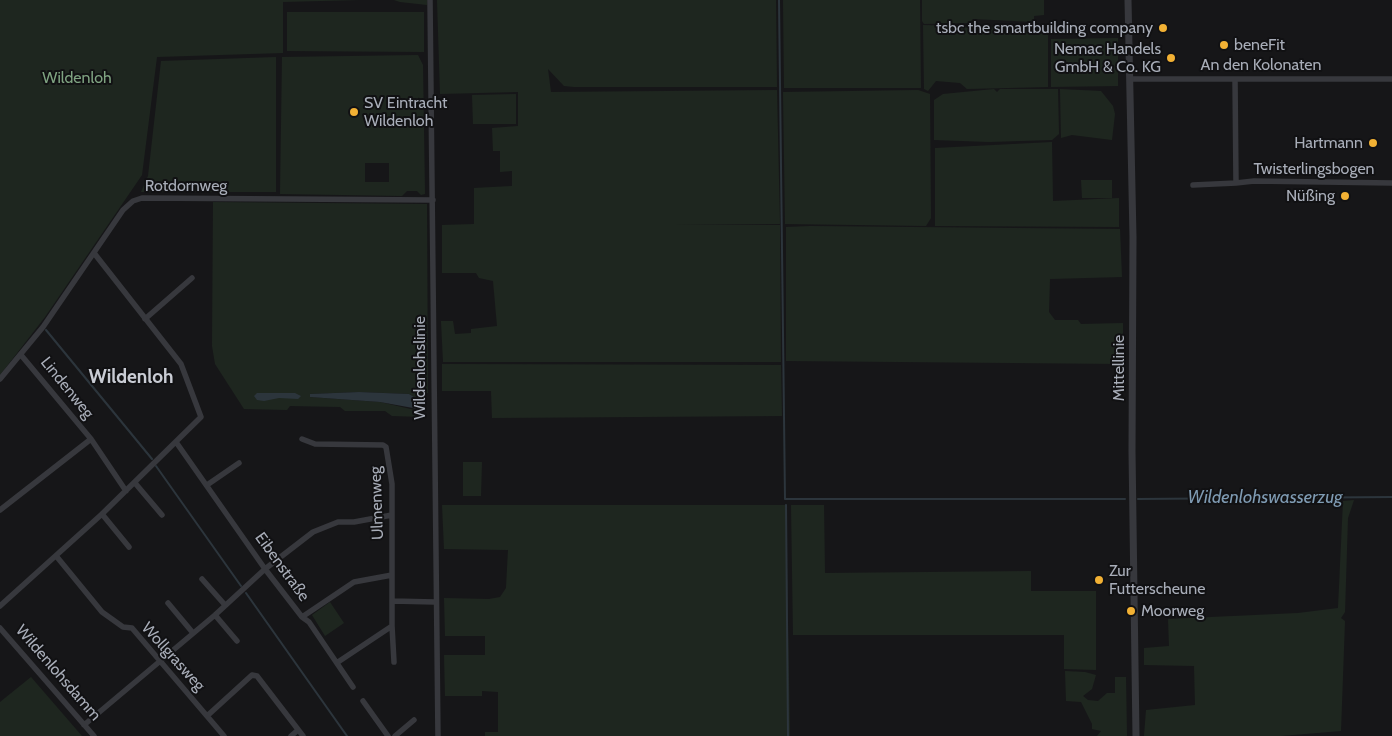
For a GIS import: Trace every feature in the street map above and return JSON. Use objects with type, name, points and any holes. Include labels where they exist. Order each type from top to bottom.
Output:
[{"type":"street","name":"Wildenlohslinie","points":[[430,0],[435,602],[438,736]]},
{"type":"street","name":"Mittellinie","points":[[1128,0],[1136,736]]},
{"type":"street","name":"An den Kolonaten","points":[[1130,79],[1392,79]]},
{"type":"street","name":"Twisterlingsbogen","points":[[1235,79],[1236,184]]},
{"type":"street","name":"Twisterlingsbogen","points":[[1193,185],[1236,184],[1254,181],[1392,183]]},
{"type":"street","name":"Rotdornweg","points":[[0,379],[21,355],[123,210],[133,201],[142,198],[433,200]]},
{"type":"street","points":[[0,606],[57,557],[201,417],[200,410],[180,364],[94,253]]},
{"type":"street","points":[[145,319],[192,278]]},
{"type":"street","name":"Lindenweg","points":[[21,355],[92,439],[126,491]]},
{"type":"street","name":"Lindenweg","points":[[0,510],[92,439]]},
{"type":"street","name":"Ulmenweg","points":[[302,439],[314,444],[379,445],[386,447],[391,469],[392,601]]},
{"type":"street","name":"Eibenstraße","points":[[176,442],[265,569],[302,617],[309,622],[338,662],[353,687]]},
{"type":"street","points":[[207,485],[239,463]]},
{"type":"street","points":[[135,483],[162,515]]},
{"type":"street","points":[[102,514],[129,547]]},
{"type":"street","points":[[84,725],[215,615],[265,569],[313,532],[338,522],[354,522],[392,515]]},
{"type":"street","name":"Wollgrasweg","points":[[57,557],[102,612],[123,627],[132,628],[224,736]]},
{"type":"street","points":[[302,617],[354,582],[392,575]]},
{"type":"street","points":[[202,579],[224,605]]},
{"type":"street","points":[[394,662],[392,601],[435,602]]},
{"type":"street","points":[[168,603],[193,633]]},
{"type":"street","points":[[215,615],[237,642]]},
{"type":"street","points":[[338,662],[392,626]]},
{"type":"street","name":"Wildenlohsdamm","points":[[0,628],[94,736]]},
{"type":"street","points":[[207,716],[252,675],[256,676],[303,736]]},
{"type":"street","points":[[363,701],[388,736]]},
{"type":"street","points":[[395,736],[414,720]]},
{"type":"street","points":[[291,736],[298,730]]},
{"type":"green space","name":"Wildenloh","points":[[0,0],[360,0],[283,2],[283,53],[157,57],[142,175],[45,317],[0,375]]},
{"type":"green space","points":[[394,0],[427,0],[427,5],[400,2]]},
{"type":"green space","points":[[437,0],[776,0],[777,87],[574,87],[564,86],[548,69],[551,92],[777,90],[780,224],[673,224],[780,225],[781,362],[443,362],[441,321],[453,321],[455,334],[471,333],[471,329],[497,326],[493,281],[479,278],[476,273],[442,273],[442,225],[474,224],[474,188],[512,186],[512,171],[500,172],[500,151],[493,151],[492,128],[518,126],[518,92],[440,94]]},
{"type":"green space","points":[[783,0],[920,0],[921,88],[784,88]]},
{"type":"green space","points":[[922,0],[1044,0],[1044,15],[1034,16],[1034,22],[973,19],[969,23],[924,24],[922,21]]},
{"type":"green space","points":[[287,12],[424,12],[424,52],[287,51]]},
{"type":"green space","points":[[923,25],[1048,28],[1048,87],[967,89],[960,83],[936,81],[928,91],[924,89]]},
{"type":"green space","points":[[1118,38],[1118,86],[1051,87],[1051,39]]},
{"type":"green space","name":"SV Eintracht Wildenloh","points":[[418,55],[423,65],[425,194],[421,195],[417,191],[407,191],[402,196],[280,194],[282,57]],"holes":[[[365,163],[389,163],[389,182],[365,182]]]},
{"type":"green space","points":[[276,57],[276,192],[141,192],[148,176],[161,61]]},
{"type":"green space","points":[[994,89],[997,92],[1000,89],[1058,89],[1059,134],[1052,140],[989,142],[934,140],[934,100],[943,94]]},
{"type":"green space","points":[[1060,89],[1101,91],[1113,106],[1115,114],[1112,140],[1072,135],[1061,138]]},
{"type":"green space","points":[[918,90],[930,94],[931,218],[926,226],[785,224],[783,92]]},
{"type":"green space","points":[[516,94],[516,124],[473,124],[472,95]]},
{"type":"green space","points":[[1052,142],[1053,201],[1119,198],[1119,227],[935,226],[935,148]]},
{"type":"green space","points":[[1081,180],[1112,180],[1112,198],[1082,198]]},
{"type":"green space","points":[[213,202],[427,204],[428,393],[423,393],[423,417],[392,416],[385,411],[345,411],[340,407],[290,406],[287,410],[244,409],[215,364],[212,346]],"holes":[[[359,392],[409,394],[419,400],[415,410],[380,402],[310,397],[310,394]]]},
{"type":"green space","points":[[786,227],[1120,229],[1122,277],[1050,279],[1049,312],[1055,320],[1078,320],[1081,324],[1123,323],[1123,364],[786,361]]},
{"type":"green space","points":[[442,364],[781,365],[782,416],[492,418],[491,391],[442,391]]},
{"type":"green space","points":[[463,462],[482,462],[481,496],[463,496]]},
{"type":"green space","points":[[1354,500],[1348,518],[1345,612],[1341,618],[1345,621],[1341,731],[1281,736],[1144,736],[1146,710],[1195,705],[1194,666],[1144,665],[1144,648],[1169,646],[1168,619],[1298,613],[1338,608],[1343,501]]},
{"type":"green space","points":[[442,505],[786,505],[790,736],[485,736],[485,732],[498,732],[498,692],[482,691],[482,696],[445,696],[444,655],[485,655],[485,636],[445,636],[444,598],[489,599],[500,597],[506,588],[508,550],[444,549]]},
{"type":"green space","points":[[791,505],[824,505],[825,573],[1031,571],[1031,591],[1096,591],[1096,670],[1064,669],[1064,635],[793,635]]},
{"type":"green space","points":[[330,602],[344,623],[325,636],[312,615]]},
{"type":"green space","points":[[1065,671],[1085,672],[1096,675],[1092,689],[1083,696],[1088,700],[1098,701],[1107,693],[1115,693],[1115,677],[1126,677],[1127,736],[1097,736],[1101,731],[1092,729],[1092,724],[1081,702],[1066,701]]},
{"type":"green space","points":[[31,677],[82,736],[0,736],[0,702]]},
{"type":"shaded area","points":[[359,392],[409,394],[419,400],[421,413],[413,408],[380,402],[310,397],[310,394]]},
{"type":"shaded area","points":[[257,393],[295,393],[301,396],[298,399],[279,398],[264,401],[257,400],[254,396]]},
{"type":"waterway","points":[[779,0],[785,499],[1125,499]]},
{"type":"waterway","name":"Wildenlohswasserzug","points":[[46,330],[152,459]]},
{"type":"waterway","name":"Wildenlohswasserzug","points":[[156,466],[241,586]]},
{"type":"waterway","name":"Wildenlohswasserzug","points":[[1138,499],[1392,497]]},
{"type":"waterway","points":[[786,505],[788,736]]},
{"type":"waterway","name":"Wildenlohswasserzug","points":[[246,593],[347,736]]},
{"type":"place","name":"tsbc the smartbuilding company","points":[[1163,28]]},
{"type":"place","name":"beneFit","points":[[1224,45]]},
{"type":"place","name":"Nemac Handels GmbH & Co. KG","points":[[1171,58]]},
{"type":"place","name":"SV Eintracht Wildenloh","points":[[354,112]]},
{"type":"place","name":"Hartmann","points":[[1373,143]]},
{"type":"place","name":"Nüßing","points":[[1345,196]]},
{"type":"place","name":"Zur Futterscheune","points":[[1099,580]]},
{"type":"place","name":"Moorweg","points":[[1131,611]]},
{"type":"district","name":"Wildenloh","points":[[131,377]]}]
